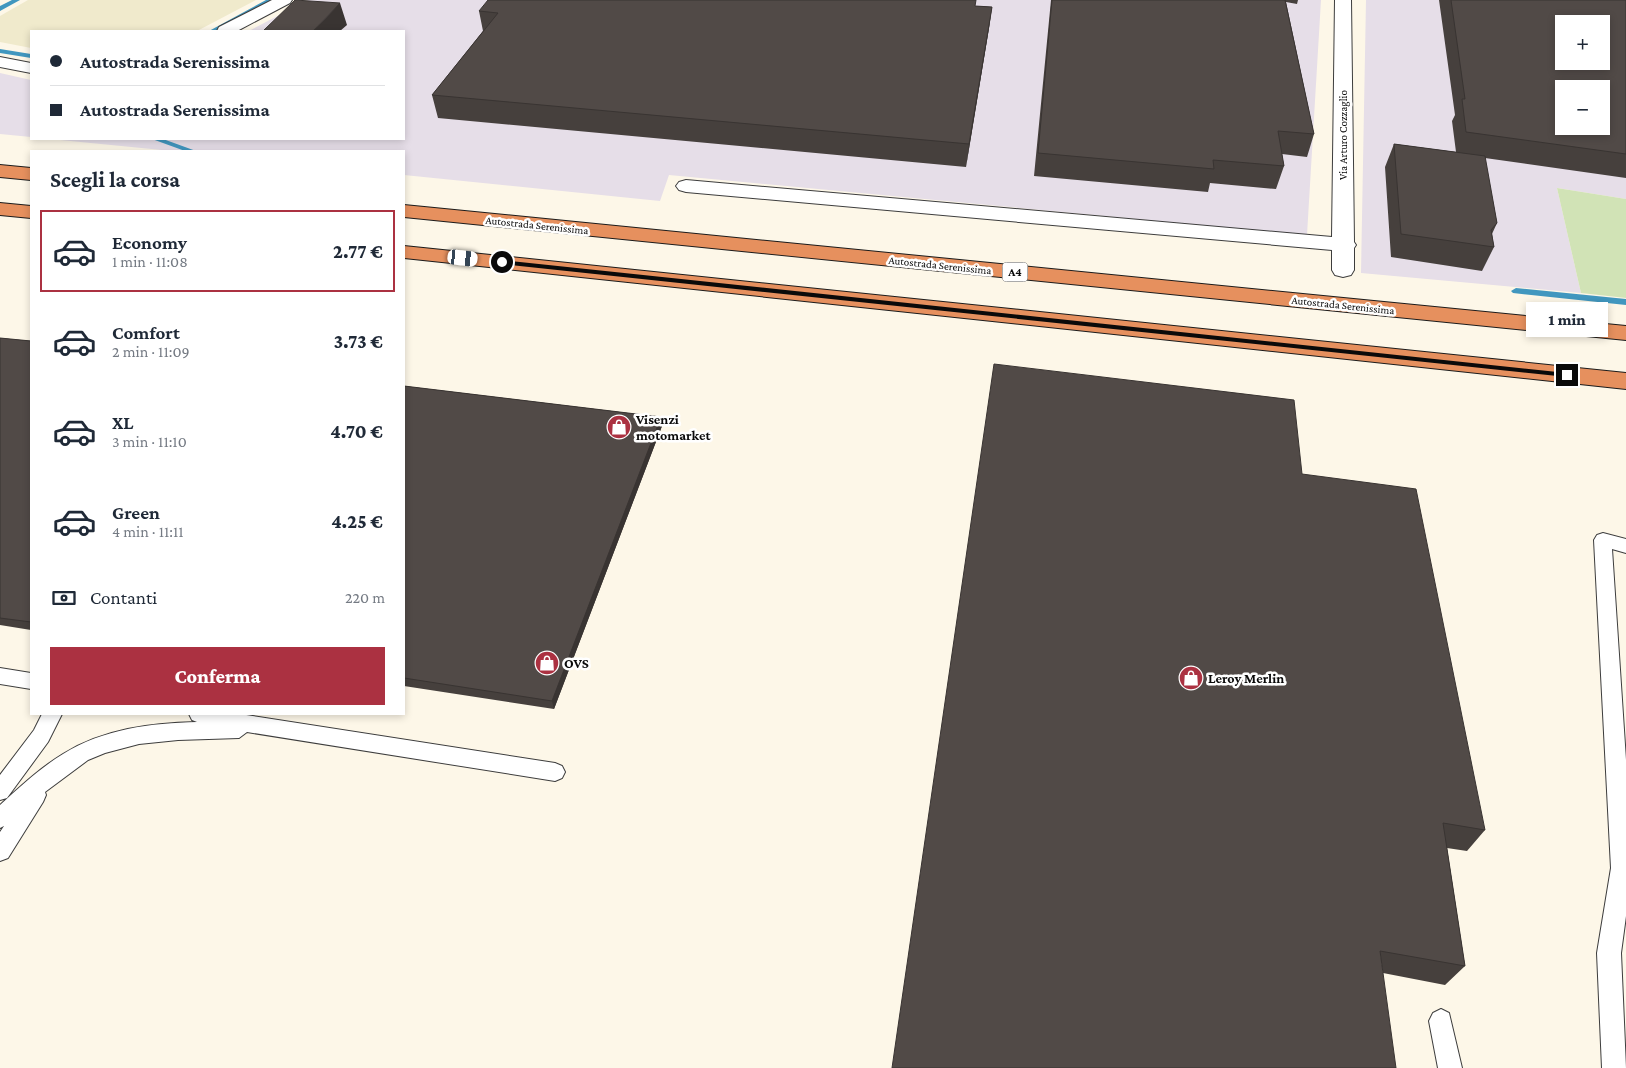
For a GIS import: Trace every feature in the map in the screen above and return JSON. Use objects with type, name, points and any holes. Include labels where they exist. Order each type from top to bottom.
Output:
[{"type":"highway","points":[[0,171],[30,174]]},
{"type":"highway","points":[[0,209],[30,212]]},
{"type":"highway","name":"Autostrada Serenissima","points":[[405,211],[1626,333]]},
{"type":"highway","points":[[405,252],[1626,381]]},
{"type":"street","points":[[227,30],[284,0]]},
{"type":"street","name":"Via Arturo Cozzaglio","points":[[1343,0],[1344,270]]},
{"type":"street","points":[[0,62],[30,68]]},
{"type":"street","points":[[686,186],[1345,245]]},
{"type":"lane","points":[[1614,1068],[1609,954],[1624,868],[1603,540],[1626,546]]},
{"type":"lane","points":[[3,680],[30,681]]},
{"type":"lane","points":[[0,851],[5,784],[41,736],[52,715]]},
{"type":"lane","points":[[204,715],[269,728],[555,772]]},
{"type":"lane","points":[[2,816],[80,754],[112,741],[150,732],[269,728]]},
{"type":"lane","points":[[0,851],[47,779]]},
{"type":"lane","points":[[1441,1021],[1450,1068]]},
{"type":"shaded area","points":[[28,0],[256,0],[199,30],[30,30],[30,48],[0,42],[0,16]]},
{"type":"shaded area","points":[[308,0],[1321,0],[1307,235],[669,175],[660,201],[405,175],[405,150],[162,150],[60,140],[405,140],[405,30],[251,30]]},
{"type":"shaded area","points":[[1366,0],[1626,0],[1626,199],[1557,188],[1581,293],[1361,273]]},
{"type":"shaded area","points":[[0,73],[30,80],[30,137],[0,134]]},
{"type":"green space","points":[[1557,188],[1626,199],[1626,298],[1581,293]]},
{"type":"building","points":[[295,0],[340,3],[314,30],[264,30]]},
{"type":"building","points":[[488,0],[976,0],[975,6],[992,7],[969,144],[432,95],[498,13],[479,11]]},
{"type":"building","points":[[1052,0],[1285,0],[1314,134],[1278,131],[1284,166],[1213,160],[1214,169],[1038,153]]},
{"type":"building","points":[[1451,0],[1626,0],[1626,154],[1466,132],[1462,99],[1465,99]]},
{"type":"building","points":[[1394,144],[1485,156],[1497,223],[1491,230],[1494,247],[1401,234]]},
{"type":"building","points":[[0,338],[30,341],[30,622],[0,618]]},
{"type":"building","name":"Leroy Merlin","points":[[994,364],[1294,400],[1302,474],[1416,489],[1485,830],[1443,823],[1465,966],[1380,951],[1396,1068],[892,1068]]},
{"type":"building","points":[[405,386],[661,417],[552,701],[405,678]]},
{"type":"waterway","points":[[0,9],[17,0]]},
{"type":"waterway","points":[[214,30],[271,0]]},
{"type":"waterway","points":[[0,51],[30,56]]},
{"type":"waterway","points":[[159,140],[189,150]]},
{"type":"waterway","points":[[1516,291],[1626,302]]},
{"type":"place","name":"Visenzi motomarket","points":[[619,427]]},
{"type":"place","name":"OVS","points":[[547,663]]},
{"type":"place","name":"Leroy Merlin","points":[[1191,678]]},
{"type":"route","points":[[502,262],[1567,375]]}]
